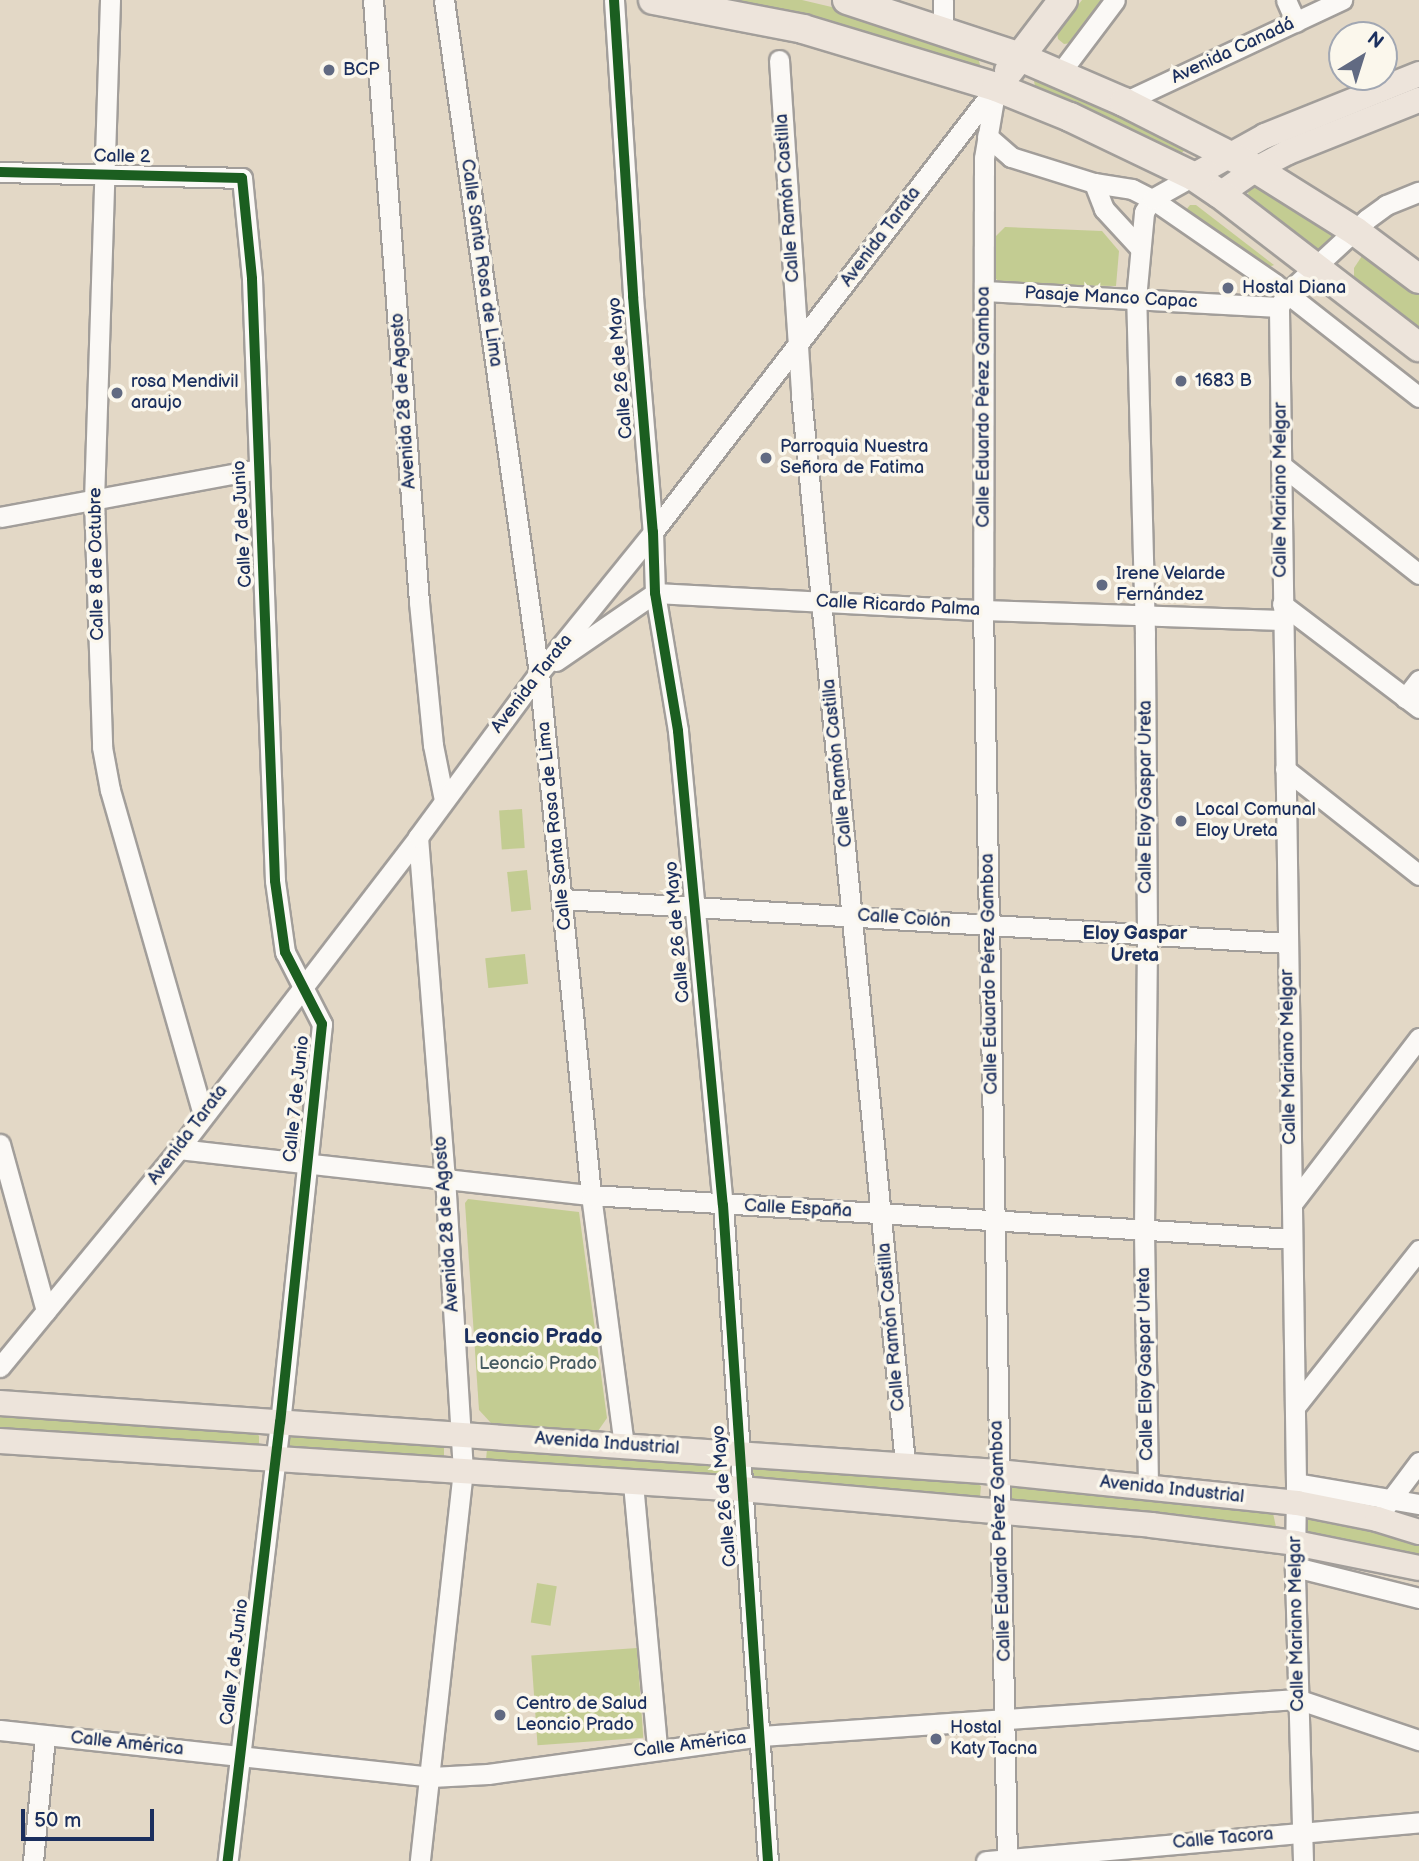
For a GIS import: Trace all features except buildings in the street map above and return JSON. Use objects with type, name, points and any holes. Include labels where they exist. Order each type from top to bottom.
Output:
[{"type":"highway","points":[[653,0],[803,29],[996,87],[1080,122],[1193,176],[1419,348]]},
{"type":"highway","points":[[847,0],[943,29],[1020,57],[1124,102],[1256,169],[1355,231],[1419,279]]},
{"type":"highway","name":"Avenida Tarata","points":[[996,87],[1063,0]]},
{"type":"main road","points":[[1193,176],[1265,136],[1419,74]]},
{"type":"main road","points":[[1220,194],[1256,169],[1288,152],[1419,100]]},
{"type":"main road","name":"Avenida Industrial","points":[[0,1403],[905,1464],[1147,1486],[1296,1493],[1419,1532]]},
{"type":"main road","name":"Avenida Industrial","points":[[0,1441],[741,1489],[1151,1525],[1295,1555],[1419,1568]]},
{"type":"street","name":"Calle 8 de Octubre","points":[[110,0],[94,500],[99,716],[105,769],[203,1115]]},
{"type":"street","name":"Avenida 28 de Agosto","points":[[373,0],[419,602],[433,745],[444,800]]},
{"type":"street","name":"Calle Santa Rosa de Lima","points":[[444,0],[538,673],[591,1195],[624,1445]]},
{"type":"street","name":"Calle 26 de Mayo","points":[[614,0],[633,296],[653,532],[654,593],[678,731],[723,1205],[768,1861]]},
{"type":"street","points":[[943,0],[943,29]]},
{"type":"street","points":[[1060,73],[1115,0]]},
{"type":"street","points":[[1286,0],[1296,22]]},
{"type":"street","name":"Avenida Canadá","points":[[1124,102],[1342,0]]},
{"type":"street","name":"Calle Ramón Castilla","points":[[779,60],[797,346],[905,1464]]},
{"type":"street","name":"Avenida Tarata","points":[[0,1367],[179,1149],[418,837],[538,673],[653,532],[996,87]]},
{"type":"street","name":"Calle Eduardo Pérez Gamboa","points":[[996,87],[987,136],[983,610],[1007,1860]]},
{"type":"street","points":[[987,136],[1011,157],[1094,183],[1132,189],[1152,199],[1283,301],[1419,397]]},
{"type":"street","name":"Calle 2","points":[[0,172],[242,178]]},
{"type":"street","points":[[1152,199],[1193,176]]},
{"type":"street","name":"Calle 7 de Junio","points":[[228,1861],[276,1458],[322,1024],[285,952],[275,881],[252,279],[242,178]]},
{"type":"street","points":[[1094,183],[1104,209],[1140,248]]},
{"type":"street","points":[[1283,301],[1315,267],[1387,205],[1419,192]]},
{"type":"street","name":"Calle Eloy Gaspar Ureta","points":[[1147,1486],[1144,1229],[1147,935],[1145,615],[1136,299],[1143,212],[1152,199]]},
{"type":"street","name":"Pasaje Manco Capac","points":[[985,291],[1136,299],[1283,301]]},
{"type":"street","name":"Calle Mariano Melgar","points":[[1283,301],[1281,465],[1284,769],[1297,1699],[1303,1861]]},
{"type":"street","points":[[1281,465],[1419,574]]},
{"type":"street","points":[[0,517],[258,469]]},
{"type":"street","points":[[538,673],[654,593]]},
{"type":"street","name":"Calle Ricardo Palma","points":[[654,593],[983,610],[1145,615],[1282,612]]},
{"type":"street","points":[[1282,612],[1412,703],[1419,680]]},
{"type":"street","points":[[1284,769],[1419,876]]},
{"type":"street","name":"Avenida 28 de Agosto","points":[[418,837],[445,1177],[463,1470],[420,1861]]},
{"type":"street","name":"Calle Colón","points":[[563,899],[1287,943]]},
{"type":"street","points":[[1292,1204],[1418,1042]]},
{"type":"street","points":[[0,1144],[46,1311]]},
{"type":"street","name":"Calle España","points":[[179,1149],[591,1195],[882,1213],[994,1223],[1292,1239]]},
{"type":"street","points":[[1295,1407],[1419,1250]]},
{"type":"street","points":[[1377,1519],[1419,1462]]},
{"type":"street","points":[[633,1483],[657,1749]]},
{"type":"street","points":[[1296,1493],[1391,1497],[1419,1504]]},
{"type":"street","points":[[1295,1555],[1419,1598]]},
{"type":"street","name":"Calle América","points":[[0,1730],[431,1777],[488,1774],[761,1736],[1297,1699],[1419,1740]]},
{"type":"street","points":[[33,1861],[45,1736]]},
{"type":"street","name":"Calle Tacora","points":[[986,1861],[1419,1822]]},
{"type":"green space","points":[[717,0],[802,0],[840,9],[978,58],[981,68]]},
{"type":"green space","points":[[1082,0],[1104,0],[1071,43],[1064,44],[1058,39],[1057,32]]},
{"type":"green space","points":[[1033,76],[1182,143],[1186,149],[1177,157],[1035,86]]},
{"type":"green space","points":[[1256,181],[1333,232],[1332,240],[1322,249],[1309,248],[1249,200],[1248,191]]},
{"type":"green space","points":[[1190,205],[1196,205],[1274,265],[1269,267],[1188,215],[1186,210]]},
{"type":"green space","points":[[1005,227],[1102,231],[1119,251],[1116,286],[1002,284],[995,278],[993,239]]},
{"type":"green space","points":[[1362,256],[1374,256],[1419,290],[1419,331],[1354,277],[1354,268]]},
{"type":"green space","points":[[522,809],[525,848],[502,850],[499,811]]},
{"type":"green space","points":[[527,870],[531,910],[511,912],[507,872]]},
{"type":"green space","points":[[525,954],[528,984],[488,988],[485,958]]},
{"type":"green space","name":"Leoncio Prado","points":[[468,1199],[579,1212],[607,1418],[598,1431],[491,1423],[479,1410],[465,1203]]},
{"type":"green space","points":[[0,1415],[255,1431],[259,1436],[259,1445],[254,1449],[0,1431]]},
{"type":"green space","points":[[289,1432],[440,1443],[444,1448],[444,1457],[440,1461],[288,1451],[283,1446],[284,1436]]},
{"type":"green space","points":[[493,1446],[718,1461],[722,1466],[721,1474],[716,1479],[491,1464],[486,1460],[487,1449]]},
{"type":"green space","points":[[759,1464],[975,1482],[981,1486],[980,1497],[975,1500],[749,1479],[749,1469]]},
{"type":"green space","points":[[1013,1487],[1273,1513],[1276,1527],[1272,1530],[1007,1502],[1009,1490]]},
{"type":"green space","points":[[1314,1515],[1419,1541],[1419,1561],[1309,1537],[1303,1529],[1307,1520]]},
{"type":"green space","points":[[537,1583],[557,1586],[550,1626],[531,1623]]},
{"type":"green space","points":[[637,1648],[643,1738],[538,1745],[531,1655]]},
{"type":"cycle path","points":[[614,0],[633,296],[653,532],[655,593],[678,731],[723,1205],[768,1861]]},
{"type":"cycle path","points":[[0,172],[242,178],[252,279],[275,881],[285,952],[322,1024],[280,1422],[228,1861]]},
{"type":"place","name":"BCP","points":[[329,70]]},
{"type":"place","name":"Hostal Diana","points":[[1228,288]]},
{"type":"place","name":"1683 B","points":[[1181,381]]},
{"type":"place","name":"rosa Mendivil araujo","points":[[117,393]]},
{"type":"place","name":"Parroquia Nuestra Señora de Fatima","points":[[766,458]]},
{"type":"place","name":"Irene Velarde Fernández","points":[[1102,585]]},
{"type":"place","name":"Local Comunal Eloy Ureta","points":[[1181,821]]},
{"type":"place","name":"Centro de Salud Leoncio Prado","points":[[500,1715]]},
{"type":"place","name":"Hostal Katy Tacna","points":[[936,1739]]},
{"type":"district","name":"Eloy Gaspar Ureta","points":[[1135,945]]},
{"type":"district","name":"Leoncio Prado","points":[[533,1337]]}]
